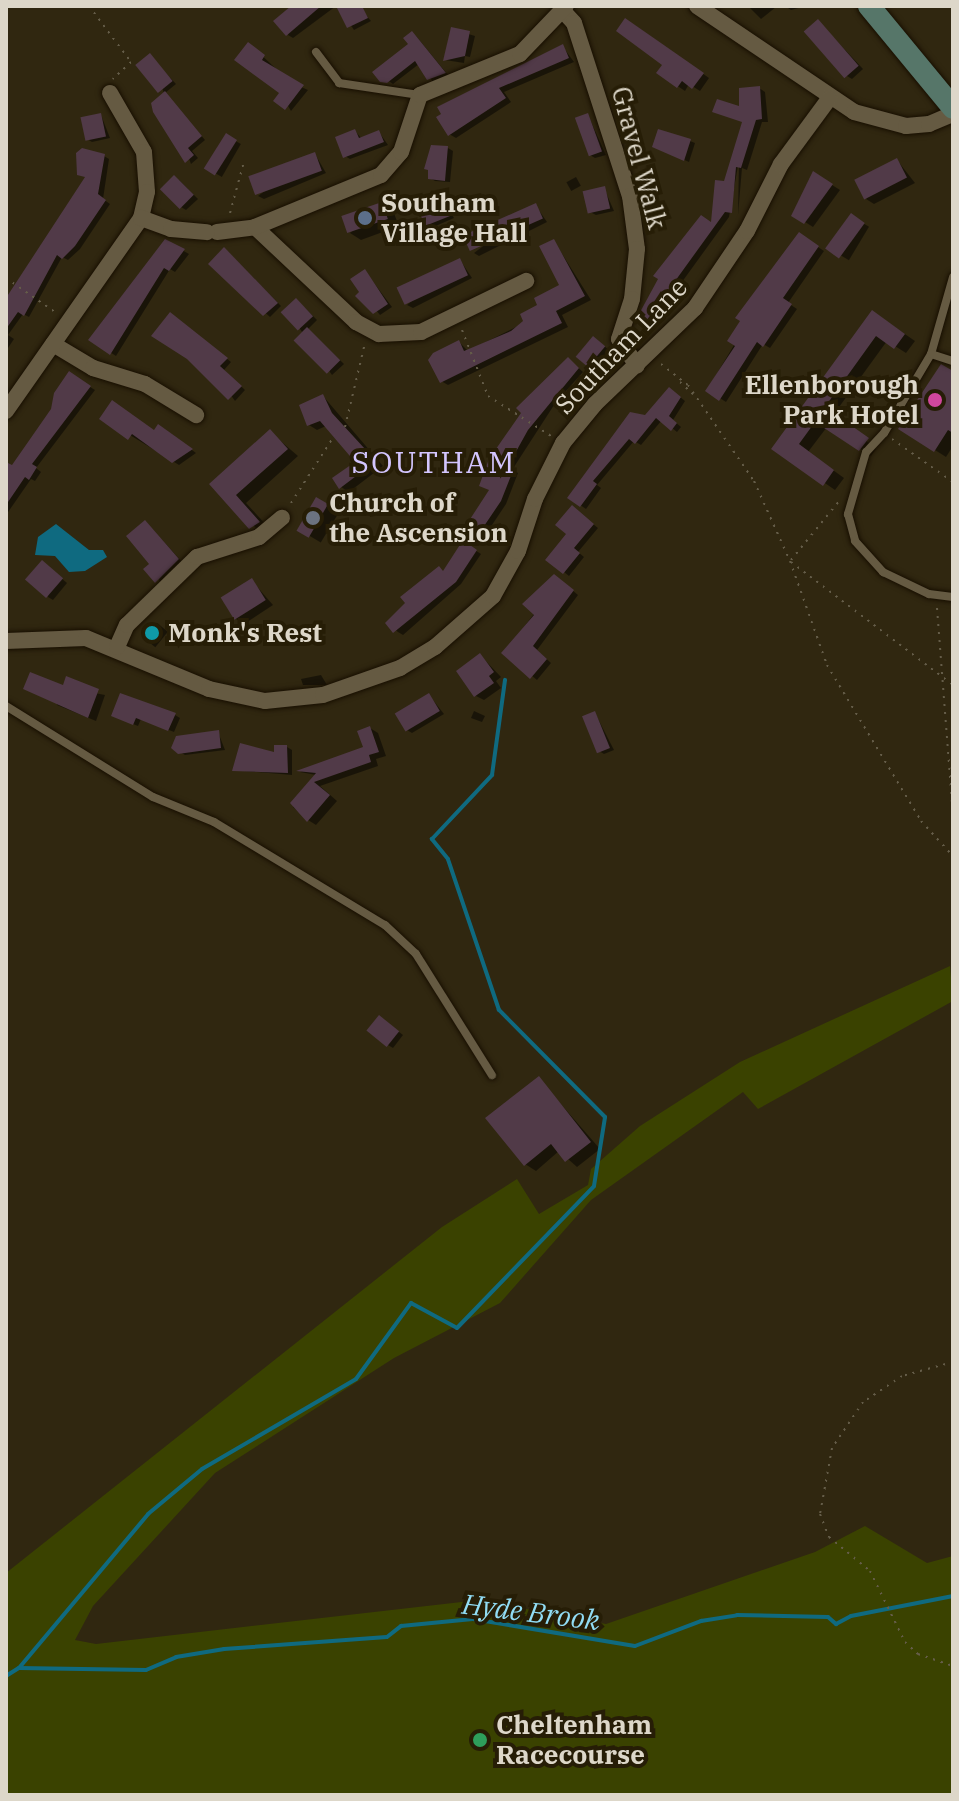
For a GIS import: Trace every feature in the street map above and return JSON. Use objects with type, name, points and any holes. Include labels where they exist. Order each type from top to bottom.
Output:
[{"type":"main road","points":[[869,6],[953,111]]},
{"type":"street","points":[[697,6],[829,99],[892,124],[929,124],[953,111]]},
{"type":"street","points":[[141,218],[171,229],[218,231],[255,227],[387,170],[401,152],[420,95],[520,54],[565,8]]},
{"type":"street","name":"Gravel Walk","points":[[565,8],[574,23],[630,196],[637,249],[632,299],[619,339],[644,360]]},
{"type":"street","points":[[6,411],[141,218],[147,192],[144,152],[110,93]]},
{"type":"street","name":"Southam Lane","points":[[6,641],[54,636],[117,647],[209,689],[265,701],[323,695],[400,668],[465,625],[493,596],[514,562],[545,475],[563,443],[712,285],[781,164],[829,99]]},
{"type":"street","points":[[255,227],[368,330],[412,335],[526,281]]},
{"type":"street","points":[[53,344],[93,368],[145,384],[196,415]]},
{"type":"street","points":[[117,647],[127,625],[197,557],[259,537],[282,518]]},
{"type":"lane","points":[[316,52],[339,83],[420,95]]},
{"type":"lane","points":[[953,277],[931,354],[884,433],[866,452],[853,485],[848,514],[866,558],[905,584],[936,595],[953,597]]},
{"type":"lane","points":[[931,354],[953,361]]},
{"type":"lane","points":[[6,706],[153,797],[214,822],[385,925],[416,954],[492,1075]]},
{"type":"path","points":[[89,6],[131,62],[105,88],[110,93]]},
{"type":"path","points":[[218,231],[243,165]]},
{"type":"path","points":[[6,278],[69,321]]},
{"type":"path","points":[[456,316],[488,396],[563,443]]},
{"type":"path","points":[[345,427],[364,349]]},
{"type":"path","points":[[644,360],[678,379],[733,447],[790,561],[827,665],[921,821],[953,856]]},
{"type":"path","points":[[884,433],[953,482]]},
{"type":"path","points":[[282,518],[334,436]]},
{"type":"path","points":[[790,561],[853,485]]},
{"type":"path","points":[[790,561],[953,685]]},
{"type":"path","points":[[936,595],[953,817]]},
{"type":"path","points":[[953,1362],[902,1376],[863,1402],[832,1448],[820,1514],[829,1537],[870,1571],[905,1642],[918,1654],[953,1666]]},
{"type":"green space","points":[[950,966],[953,1001],[758,1109],[743,1092],[591,1200],[500,1303],[394,1358],[215,1473],[93,1606],[75,1640],[96,1644],[479,1600],[606,1624],[815,1552],[865,1526],[927,1563],[953,1556],[953,1795],[6,1795],[6,1573],[442,1227],[517,1179],[539,1214],[588,1185],[591,1169],[640,1126],[740,1062]]},
{"type":"water","points":[[56,524],[89,550],[103,550],[107,557],[85,571],[69,572],[55,556],[35,555],[38,537]]},
{"type":"building","points":[[291,6],[321,6],[286,36],[273,21]]},
{"type":"building","points":[[336,6],[362,6],[368,18],[347,28]]},
{"type":"building","points":[[625,18],[704,73],[692,89],[682,81],[677,88],[656,73],[662,65],[616,31]]},
{"type":"building","points":[[818,19],[859,66],[844,78],[804,31]]},
{"type":"building","points":[[451,27],[470,31],[465,56],[443,61]]},
{"type":"building","points":[[412,31],[446,73],[427,80],[415,61],[387,83],[380,82],[372,72],[408,44],[403,38]]},
{"type":"building","points":[[248,42],[265,55],[262,60],[304,85],[285,110],[273,101],[279,93],[234,60]]},
{"type":"building","points":[[563,44],[569,58],[499,88],[506,98],[448,136],[436,117],[441,114],[437,107]]},
{"type":"building","points":[[150,53],[173,81],[158,93],[135,65]]},
{"type":"building","points":[[760,86],[762,119],[756,120],[741,168],[736,167],[732,213],[725,212],[647,320],[639,314],[658,279],[653,276],[701,215],[711,222],[715,180],[724,181],[742,122],[712,112],[717,99],[739,106],[739,88]]},
{"type":"building","points":[[165,91],[202,136],[188,148],[194,155],[185,163],[153,112],[151,103]]},
{"type":"building","points":[[101,113],[106,136],[85,141],[80,117]]},
{"type":"building","points":[[588,113],[602,152],[589,156],[575,118]]},
{"type":"building","points":[[355,129],[359,138],[379,130],[384,142],[343,158],[335,137]]},
{"type":"building","points":[[658,129],[691,139],[684,161],[652,147]]},
{"type":"building","points":[[226,133],[237,140],[215,176],[204,169]]},
{"type":"building","points":[[431,145],[448,146],[445,181],[428,179],[428,170],[424,169]]},
{"type":"building","points":[[82,148],[105,154],[98,194],[106,200],[75,246],[62,259],[57,255],[24,316],[18,312],[6,329],[6,298],[85,177],[77,175],[76,153]]},
{"type":"building","points":[[315,152],[322,171],[255,195],[248,176]]},
{"type":"building","points":[[897,158],[907,178],[864,199],[854,180]]},
{"type":"building","points":[[813,171],[833,184],[804,224],[791,216]]},
{"type":"building","points":[[174,175],[194,195],[180,209],[160,189]]},
{"type":"building","points":[[605,186],[610,208],[588,214],[583,191]]},
{"type":"building","points":[[441,193],[450,216],[425,226],[419,211],[425,209],[426,199]]},
{"type":"building","name":"Southam Village Hall","points":[[382,202],[388,219],[347,233],[341,216]]},
{"type":"building","points":[[536,203],[543,219],[470,251],[463,236]]},
{"type":"building","points":[[851,213],[865,223],[839,259],[825,249]]},
{"type":"building","points":[[799,232],[819,246],[783,298],[792,304],[763,347],[757,342],[719,401],[705,391],[735,346],[727,341],[740,321],[735,318]]},
{"type":"building","points":[[165,239],[185,249],[169,271],[164,268],[110,355],[88,340]]},
{"type":"building","points":[[554,239],[585,296],[556,311],[562,323],[440,383],[428,360],[433,353],[459,340],[464,351],[511,331],[523,321],[520,314],[537,305],[534,298],[559,285],[539,246]]},
{"type":"building","points":[[224,247],[278,303],[263,316],[208,264]]},
{"type":"building","points":[[460,258],[468,275],[405,305],[397,288]]},
{"type":"building","points":[[365,269],[388,304],[373,314],[355,296],[359,292],[350,279]]},
{"type":"building","points":[[296,298],[313,316],[298,331],[281,312]]},
{"type":"building","points":[[872,310],[905,334],[894,349],[876,336],[825,407],[869,438],[859,451],[815,422],[799,444],[834,470],[823,486],[771,449]]},
{"type":"building","points":[[170,312],[228,358],[220,366],[242,386],[228,400],[187,359],[151,336]]},
{"type":"building","points":[[307,327],[340,360],[327,374],[294,340]]},
{"type":"building","points":[[593,336],[605,346],[588,367],[576,357]]},
{"type":"building","points":[[568,357],[579,368],[528,430],[508,466],[514,468],[501,501],[476,538],[463,530],[489,490],[479,486],[489,459],[521,413],[516,408]]},
{"type":"building","name":"Ellenborough Park Hotel","points":[[941,364],[953,371],[953,433],[948,430],[934,452],[898,429]]},
{"type":"building","points":[[69,371],[91,386],[32,464],[37,467],[29,480],[25,477],[6,505],[6,462],[12,465],[51,409],[54,393]]},
{"type":"building","points":[[669,387],[681,397],[669,416],[677,423],[671,431],[656,418],[635,444],[629,439],[593,481],[597,484],[580,507],[567,498],[630,412],[645,415]]},
{"type":"building","points":[[323,394],[332,413],[376,461],[339,489],[332,478],[355,462],[320,421],[307,426],[299,405]]},
{"type":"building","points":[[112,400],[154,430],[158,424],[193,449],[172,463],[132,434],[128,440],[99,419]]},
{"type":"building","points":[[270,429],[288,449],[236,495],[260,522],[249,529],[209,484]]},
{"type":"building","name":"Church of the Ascension","points":[[316,497],[328,504],[309,538],[297,531]]},
{"type":"building","points":[[572,505],[594,524],[574,548],[580,553],[563,574],[545,560],[566,534],[555,525]]},
{"type":"building","points":[[145,520],[179,559],[155,583],[143,569],[149,564],[126,536]]},
{"type":"building","points":[[463,540],[477,550],[456,582],[393,633],[385,623],[405,603],[400,597],[439,566],[443,571]]},
{"type":"building","points":[[42,560],[63,578],[46,598],[25,580]]},
{"type":"building","points":[[554,574],[574,590],[533,646],[547,659],[530,679],[501,653],[534,615],[522,604]]},
{"type":"building","points":[[252,578],[266,600],[234,620],[221,598]]},
{"type":"building","points":[[480,653],[494,672],[489,676],[494,683],[474,697],[456,671]]},
{"type":"building","points":[[30,672],[63,685],[66,676],[99,689],[88,718],[23,689]]},
{"type":"building","points":[[120,693],[176,713],[168,731],[136,718],[133,725],[111,716]]},
{"type":"building","points":[[429,693],[440,711],[406,732],[395,714]]},
{"type":"building","points":[[595,711],[610,748],[597,753],[582,716]]},
{"type":"building","points":[[370,726],[379,752],[369,755],[371,762],[314,782],[330,795],[307,822],[290,803],[316,773],[296,771],[363,747],[357,731]]},
{"type":"building","points":[[219,730],[221,748],[178,754],[171,748],[176,736]]},
{"type":"building","points":[[240,743],[274,752],[274,745],[287,745],[288,773],[232,771]]},
{"type":"building","points":[[379,1015],[399,1031],[387,1047],[366,1031]]},
{"type":"building","points":[[539,1076],[591,1142],[565,1162],[551,1144],[524,1166],[485,1118]]},
{"type":"waterway","points":[[19,1668],[148,1514],[202,1469],[356,1379],[411,1303],[457,1328],[594,1186],[605,1117],[499,1010],[448,859],[432,839],[492,775],[505,680]]},
{"type":"waterway","name":"Hyde Brook","points":[[6,1676],[19,1668],[146,1670],[176,1657],[224,1649],[387,1637],[401,1626],[473,1619],[635,1646],[701,1621],[737,1615],[828,1617],[836,1624],[851,1616],[953,1596]]},
{"type":"place","name":"Southam Village Hall","points":[[365,218]]},
{"type":"place","name":"Ellenborough Park Hotel","points":[[935,400]]},
{"type":"place","name":"Church of the Ascension","points":[[313,518]]},
{"type":"place","name":"Monk's Rest","points":[[152,633]]},
{"type":"place","name":"Cheltenham Racecourse","points":[[480,1740]]},
{"type":"district","name":"SOUTHAM","points":[[434,462]]}]
